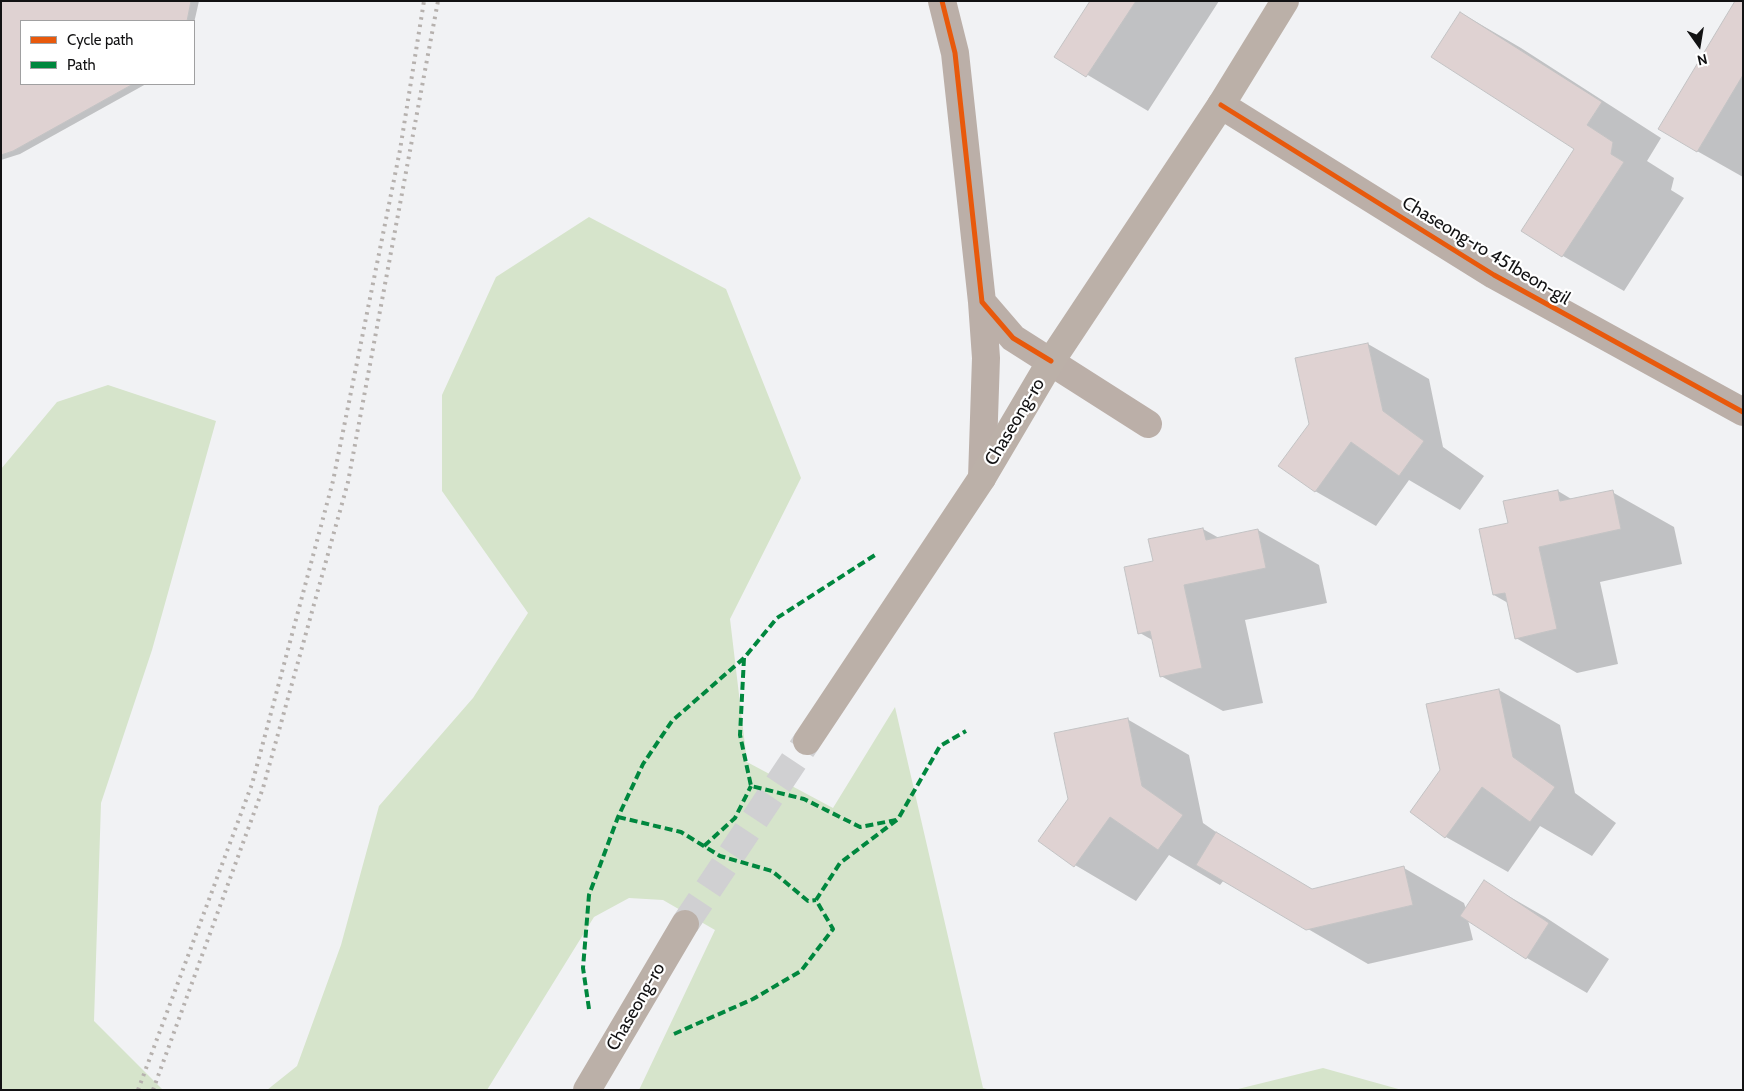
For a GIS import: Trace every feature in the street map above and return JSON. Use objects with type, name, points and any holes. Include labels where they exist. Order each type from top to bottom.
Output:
[{"type":"main road","name":"Chaseong-ro","points":[[807,741],[982,478],[1051,361],[1221,104],[1285,1]]},
{"type":"main road","name":"Chaseong-ro","points":[[587,1090],[685,924]]},
{"type":"street","points":[[942,1],[955,53],[982,302],[986,358],[982,478]]},
{"type":"street","name":"Chaseong-ro 451beon-gil","points":[[1221,104],[1494,275],[1743,412]]},
{"type":"street","points":[[982,302],[1013,338],[1148,424]]},
{"type":"green space","points":[[589,217],[726,289],[801,478],[730,619],[747,762],[833,808],[895,707],[983,1088],[991,1090],[639,1090],[715,930],[663,900],[629,898],[594,917],[487,1090],[267,1090],[297,1066],[341,945],[379,806],[473,698],[528,613],[442,491],[442,395],[496,277]]},
{"type":"green space","points":[[108,385],[216,421],[152,650],[101,803],[94,1021],[163,1090],[1,1090],[1,469],[57,402]]},
{"type":"green space","points":[[1323,1068],[1402,1090],[1234,1090]]},
{"type":"building","points":[[1,1],[191,1],[187,20],[20,20],[20,85],[131,85],[13,151],[1,155]]},
{"type":"building","points":[[1090,1],[1136,1],[1086,77],[1054,57]]},
{"type":"building","points":[[1735,1],[1743,1],[1743,75],[1697,152],[1658,129]]},
{"type":"building","points":[[1460,12],[1602,102],[1587,125],[1613,142],[1611,154],[1624,162],[1562,257],[1521,231],[1574,149],[1431,57]]},
{"type":"building","points":[[1368,343],[1383,411],[1424,441],[1399,476],[1351,442],[1315,492],[1278,466],[1309,424],[1295,358]]},
{"type":"building","points":[[1558,490],[1560,501],[1613,490],[1621,529],[1539,547],[1557,629],[1515,639],[1505,593],[1493,595],[1479,529],[1508,523],[1503,501]]},
{"type":"building","points":[[1203,528],[1206,540],[1258,529],[1266,568],[1184,585],[1202,668],[1160,677],[1150,631],[1138,634],[1124,567],[1153,561],[1148,539]]},
{"type":"building","points":[[1499,689],[1513,757],[1555,787],[1530,822],[1482,787],[1445,838],[1410,812],[1440,770],[1426,704]]},
{"type":"building","points":[[1128,718],[1142,786],[1183,815],[1158,850],[1110,817],[1074,867],[1038,841],[1068,799],[1054,733]]},
{"type":"building","points":[[1216,832],[1312,889],[1404,866],[1413,905],[1306,930],[1196,865]]},
{"type":"building","points":[[1484,880],[1549,923],[1526,959],[1460,916]]},
{"type":"tunnel","points":[[685,924],[807,741]]},
{"type":"railway","points":[[138,1090],[252,784],[333,481],[400,150],[424,1]]},
{"type":"railway","points":[[153,1090],[263,788],[348,482],[438,1]]},
{"type":"marked path","points":[[589,1009],[583,968],[589,895],[618,817],[643,764],[672,721],[744,658],[777,618],[875,555]]},
{"type":"marked path","points":[[744,658],[740,735],[751,786],[804,799],[860,827],[896,820]]},
{"type":"marked path","points":[[674,1034],[753,999],[801,971],[833,929],[816,900],[840,863],[898,819],[940,746],[966,731]]},
{"type":"marked path","points":[[704,846],[735,818],[751,786]]},
{"type":"marked path","points":[[618,817],[681,832],[720,856],[772,871],[808,901],[816,900]]},
{"type":"cycle path","points":[[942,1],[955,53],[982,302],[1013,338],[1051,361]]},
{"type":"cycle path","points":[[1221,105],[1494,275],[1743,412]]}]
